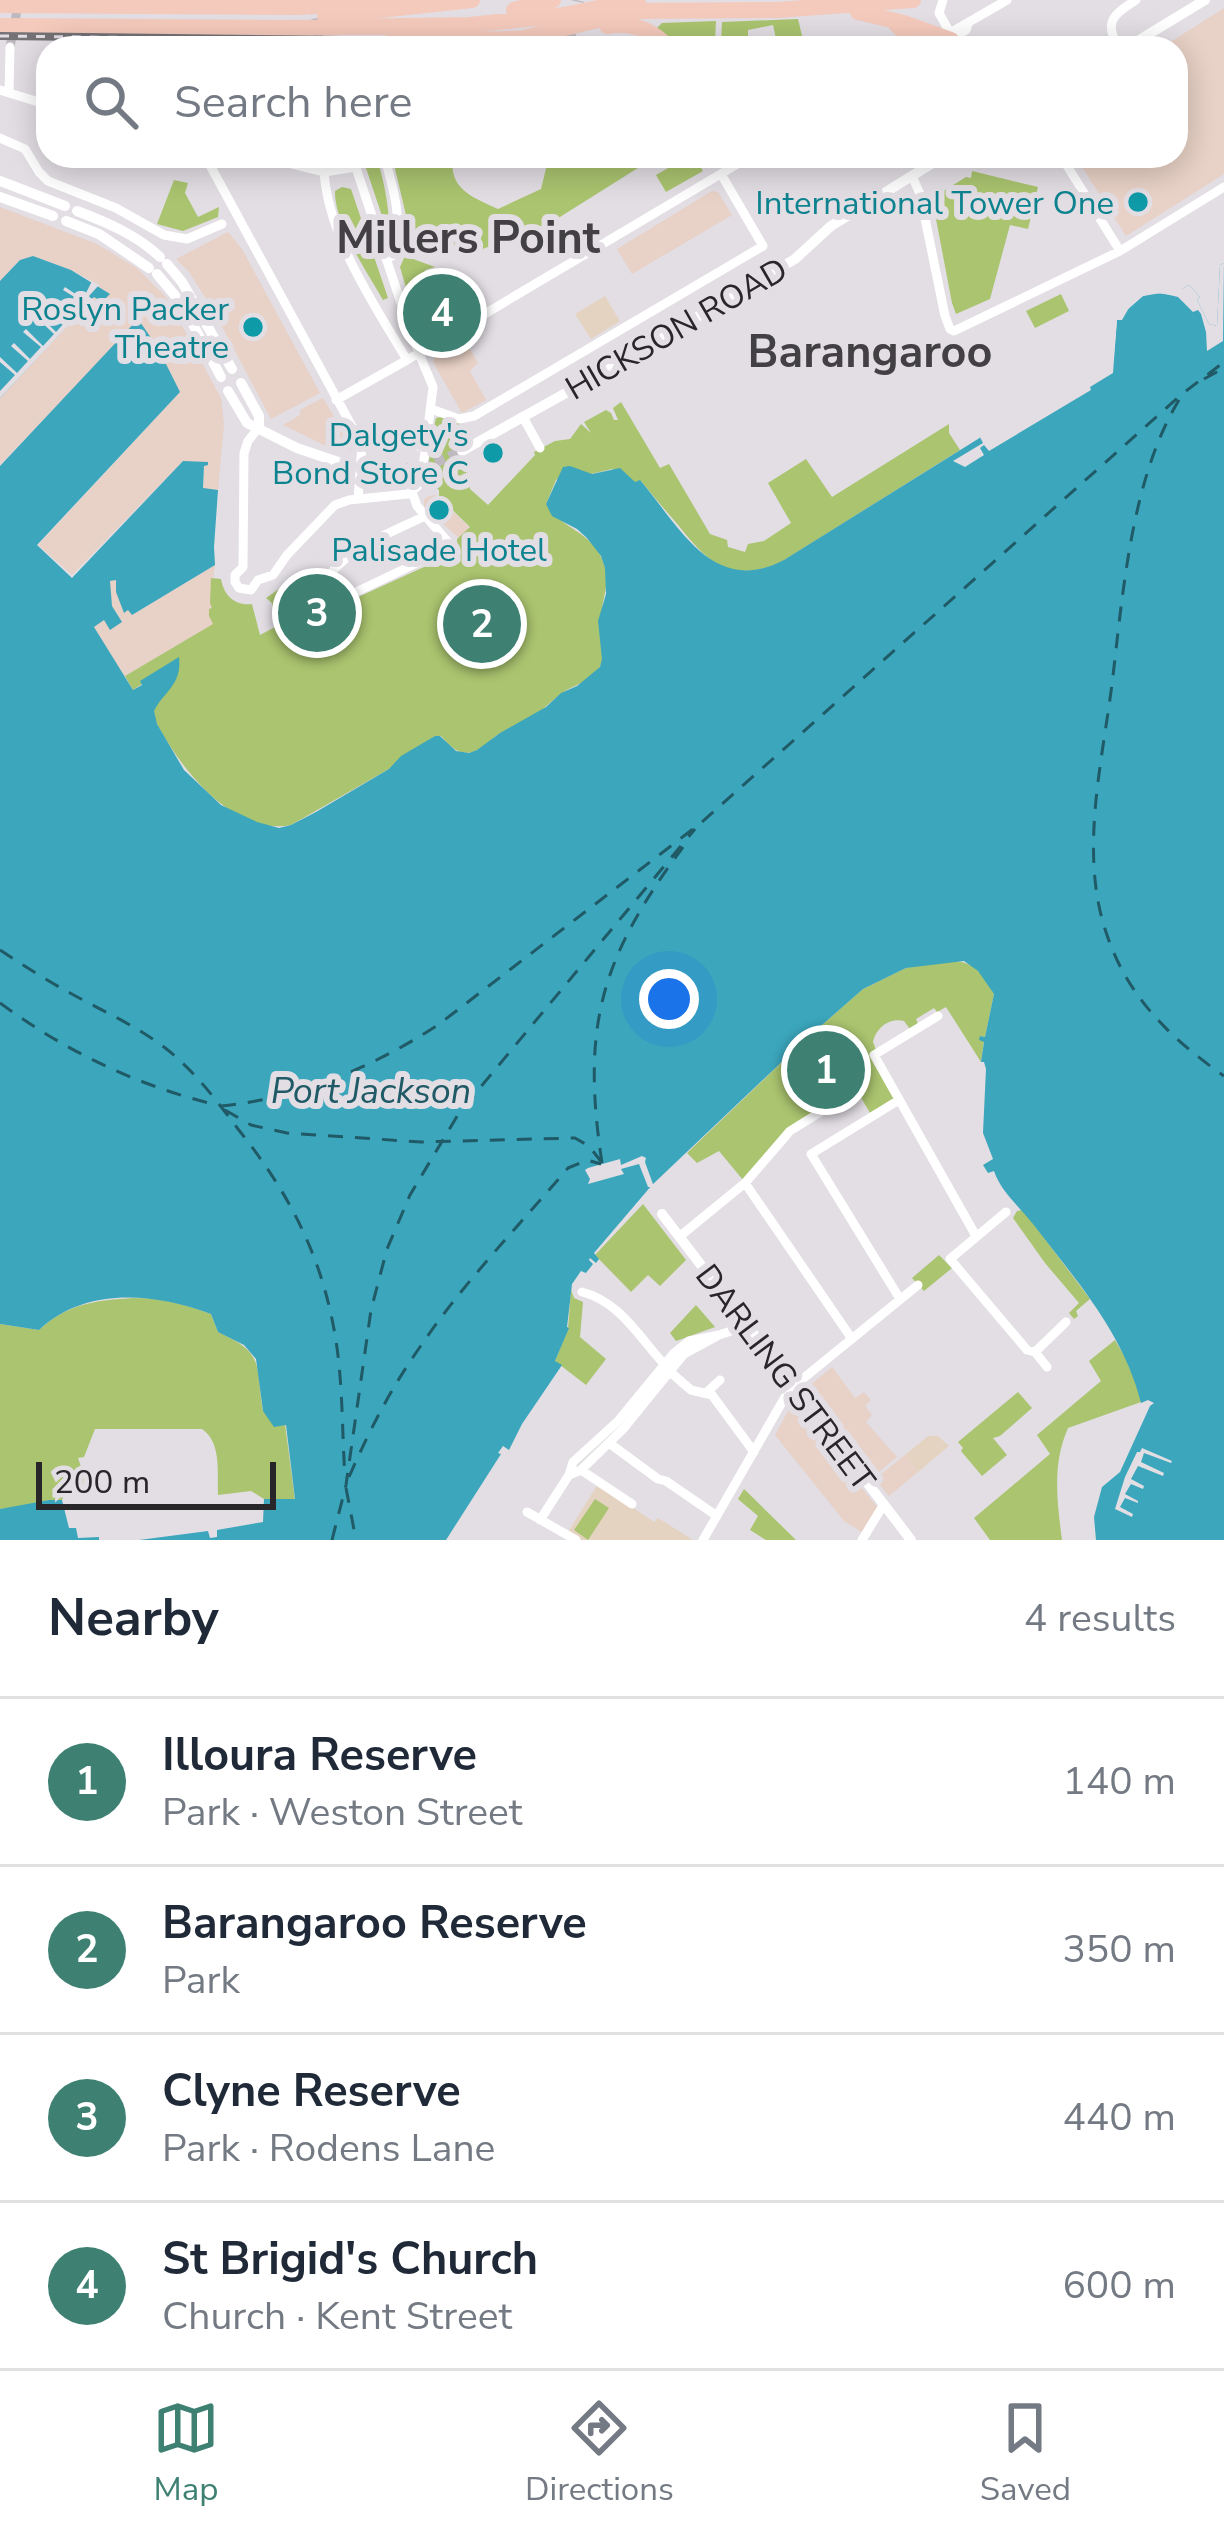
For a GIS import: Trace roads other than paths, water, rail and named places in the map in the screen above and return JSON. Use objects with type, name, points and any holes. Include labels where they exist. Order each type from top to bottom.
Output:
[{"type":"highway","points":[[349,15],[390,0]]},
{"type":"highway","points":[[0,15],[280,18],[472,0]]},
{"type":"highway","points":[[514,10],[554,0]]},
{"type":"highway","points":[[393,24],[585,0]]},
{"type":"highway","points":[[0,5],[261,7],[393,24],[470,25],[531,20],[638,0]]},
{"type":"highway","points":[[686,10],[858,0]]},
{"type":"highway","points":[[531,36],[636,11],[913,0]]},
{"type":"highway","points":[[827,7],[892,20],[938,36]]},
{"type":"highway","points":[[0,26],[349,15],[440,36]]},
{"type":"highway","points":[[892,20],[906,36]]},
{"type":"highway","points":[[552,36],[624,24],[654,36]]},
{"type":"street","points":[[943,0],[939,13],[946,36]]},
{"type":"street","points":[[951,36],[1007,0]]},
{"type":"street","points":[[1113,36],[1112,21],[1118,11],[1136,0]]},
{"type":"street","points":[[1143,36],[1205,0]]},
{"type":"street","points":[[10,47],[4,92],[36,101]]},
{"type":"street","points":[[0,138],[25,149],[48,181],[116,208],[164,235],[187,239],[222,224]]},
{"type":"street","points":[[211,168],[362,447],[358,499]]},
{"type":"street","points":[[308,168],[324,172],[335,168]]},
{"type":"street","points":[[356,168],[402,306],[413,357]]},
{"type":"street","points":[[386,259],[396,254],[398,245],[387,168]]},
{"type":"street","points":[[336,400],[731,168]]},
{"type":"street","name":"HICKSON ROAD","points":[[462,451],[795,259],[831,226],[925,168]]},
{"type":"street","points":[[1068,168],[1120,251]]},
{"type":"street","points":[[324,172],[330,207],[351,259],[382,316],[433,387],[422,476],[412,492]]},
{"type":"street","points":[[431,409],[459,418],[474,416],[763,246],[721,174]]},
{"type":"street","points":[[912,176],[950,329],[957,331],[1120,251],[1224,187]]},
{"type":"street","points":[[0,181],[105,221],[149,247],[182,282],[227,373],[182,304],[153,271],[99,233],[0,197]]},
{"type":"street","points":[[382,316],[402,306]]},
{"type":"street","points":[[241,383],[260,416],[260,427],[244,453],[242,567]]},
{"type":"street","points":[[228,391],[247,423],[297,448],[347,465]]},
{"type":"street","points":[[523,417],[540,448]]},
{"type":"street","points":[[362,447],[424,448]]},
{"type":"street","points":[[370,469],[406,469]]},
{"type":"street","points":[[258,580],[254,569],[242,567],[234,578],[239,588],[250,590],[258,580],[273,575],[334,505],[412,492]]},
{"type":"street","points":[[345,600],[447,546],[412,492]]},
{"type":"street","points":[[317,596],[323,581],[353,550],[425,517]]},
{"type":"street","points":[[938,1016],[874,1055],[976,1236]]},
{"type":"street","points":[[899,1100],[811,1154],[901,1299]]},
{"type":"street","points":[[679,1237],[745,1184],[790,1131],[822,1111]]},
{"type":"street","points":[[745,1184],[852,1339]]},
{"type":"street","points":[[1006,1213],[950,1259],[1027,1350],[1048,1367]]},
{"type":"street","name":"DARLING STREET","points":[[662,1214],[911,1540]]},
{"type":"street","points":[[703,1540],[794,1387],[918,1285]]},
{"type":"street","points":[[582,1292],[607,1302],[692,1390],[712,1394],[754,1452]]},
{"type":"street","points":[[1035,1352],[1066,1322]]},
{"type":"street","points":[[540,1520],[573,1462],[618,1421],[689,1341],[747,1326]]},
{"type":"street","points":[[569,1475],[609,1443],[667,1367]]},
{"type":"street","points":[[707,1392],[721,1380]]},
{"type":"street","points":[[609,1443],[717,1516]]},
{"type":"street","points":[[580,1470],[632,1504]]},
{"type":"street","points":[[862,1540],[884,1504]]},
{"type":"street","points":[[527,1512],[576,1540]]},
{"type":"water","points":[[33,256],[71,270],[110,294],[102,302],[94,297],[0,398],[0,281],[20,260]]},
{"type":"water","name":"Port Jackson","points":[[1224,263],[1224,1540],[1096,1540],[1094,1517],[1102,1487],[1120,1472],[1154,1403],[1141,1403],[1123,1354],[1097,1309],[994,1171],[988,1173],[983,1165],[993,1159],[983,1133],[986,1069],[981,1062],[984,1042],[979,1040],[985,1037],[994,994],[978,971],[964,961],[906,968],[863,989],[652,1185],[594,1253],[599,1259],[596,1263],[590,1258],[593,1264],[572,1284],[569,1328],[555,1361],[562,1365],[509,1450],[503,1446],[498,1453],[446,1540],[139,1540],[208,1531],[210,1538],[217,1537],[217,1530],[263,1522],[264,1499],[295,1499],[286,1425],[274,1427],[263,1411],[256,1359],[244,1345],[218,1332],[211,1314],[167,1301],[122,1298],[78,1306],[39,1330],[0,1324],[0,466],[138,319],[180,392],[37,545],[72,578],[183,461],[208,462],[203,488],[218,490],[215,565],[132,615],[128,610],[124,613],[116,580],[110,581],[112,606],[122,622],[110,630],[104,620],[94,627],[133,690],[179,657],[175,681],[154,711],[157,724],[184,770],[221,805],[279,828],[389,769],[435,736],[456,751],[477,750],[600,667],[598,621],[606,594],[605,568],[587,538],[552,516],[546,504],[563,467],[592,474],[620,468],[635,482],[640,480],[700,552],[737,570],[759,569],[784,560],[1114,354],[1117,319],[1143,296],[1172,295],[1189,285],[1200,297],[1197,300],[1209,324],[1217,326],[1220,265]]},
{"type":"water","points":[[62,1500],[69,1528],[76,1528],[78,1538],[99,1540],[0,1540],[0,1509]]},
{"type":"tunnel","points":[[568,36],[576,0]]},
{"type":"tunnel","points":[[10,47],[18,5]]},
{"type":"tunnel","points":[[314,5],[318,36]]},
{"type":"tunnel","points":[[406,469],[462,451]]},
{"type":"railway","points":[[0,36],[36,36]]},
{"type":"place","name":"International Tower One","points":[[1138,202]]},
{"type":"place","name":"St Brigid's Church","points":[[442,313]]},
{"type":"place","name":"Roslyn Packer Theatre","points":[[253,327]]},
{"type":"place","name":"Dalgety's Bond Store C","points":[[493,453]]},
{"type":"place","name":"Palisade Hotel","points":[[439,510]]},
{"type":"place","name":"Clyne Reserve","points":[[317,613]]},
{"type":"place","name":"Barangaroo Reserve","points":[[482,624]]},
{"type":"place","name":"Illoura Reserve","points":[[826,1070]]},
{"type":"district","name":"Millers Point","points":[[468,237]]},
{"type":"district","name":"Barangaroo","points":[[870,351]]}]
